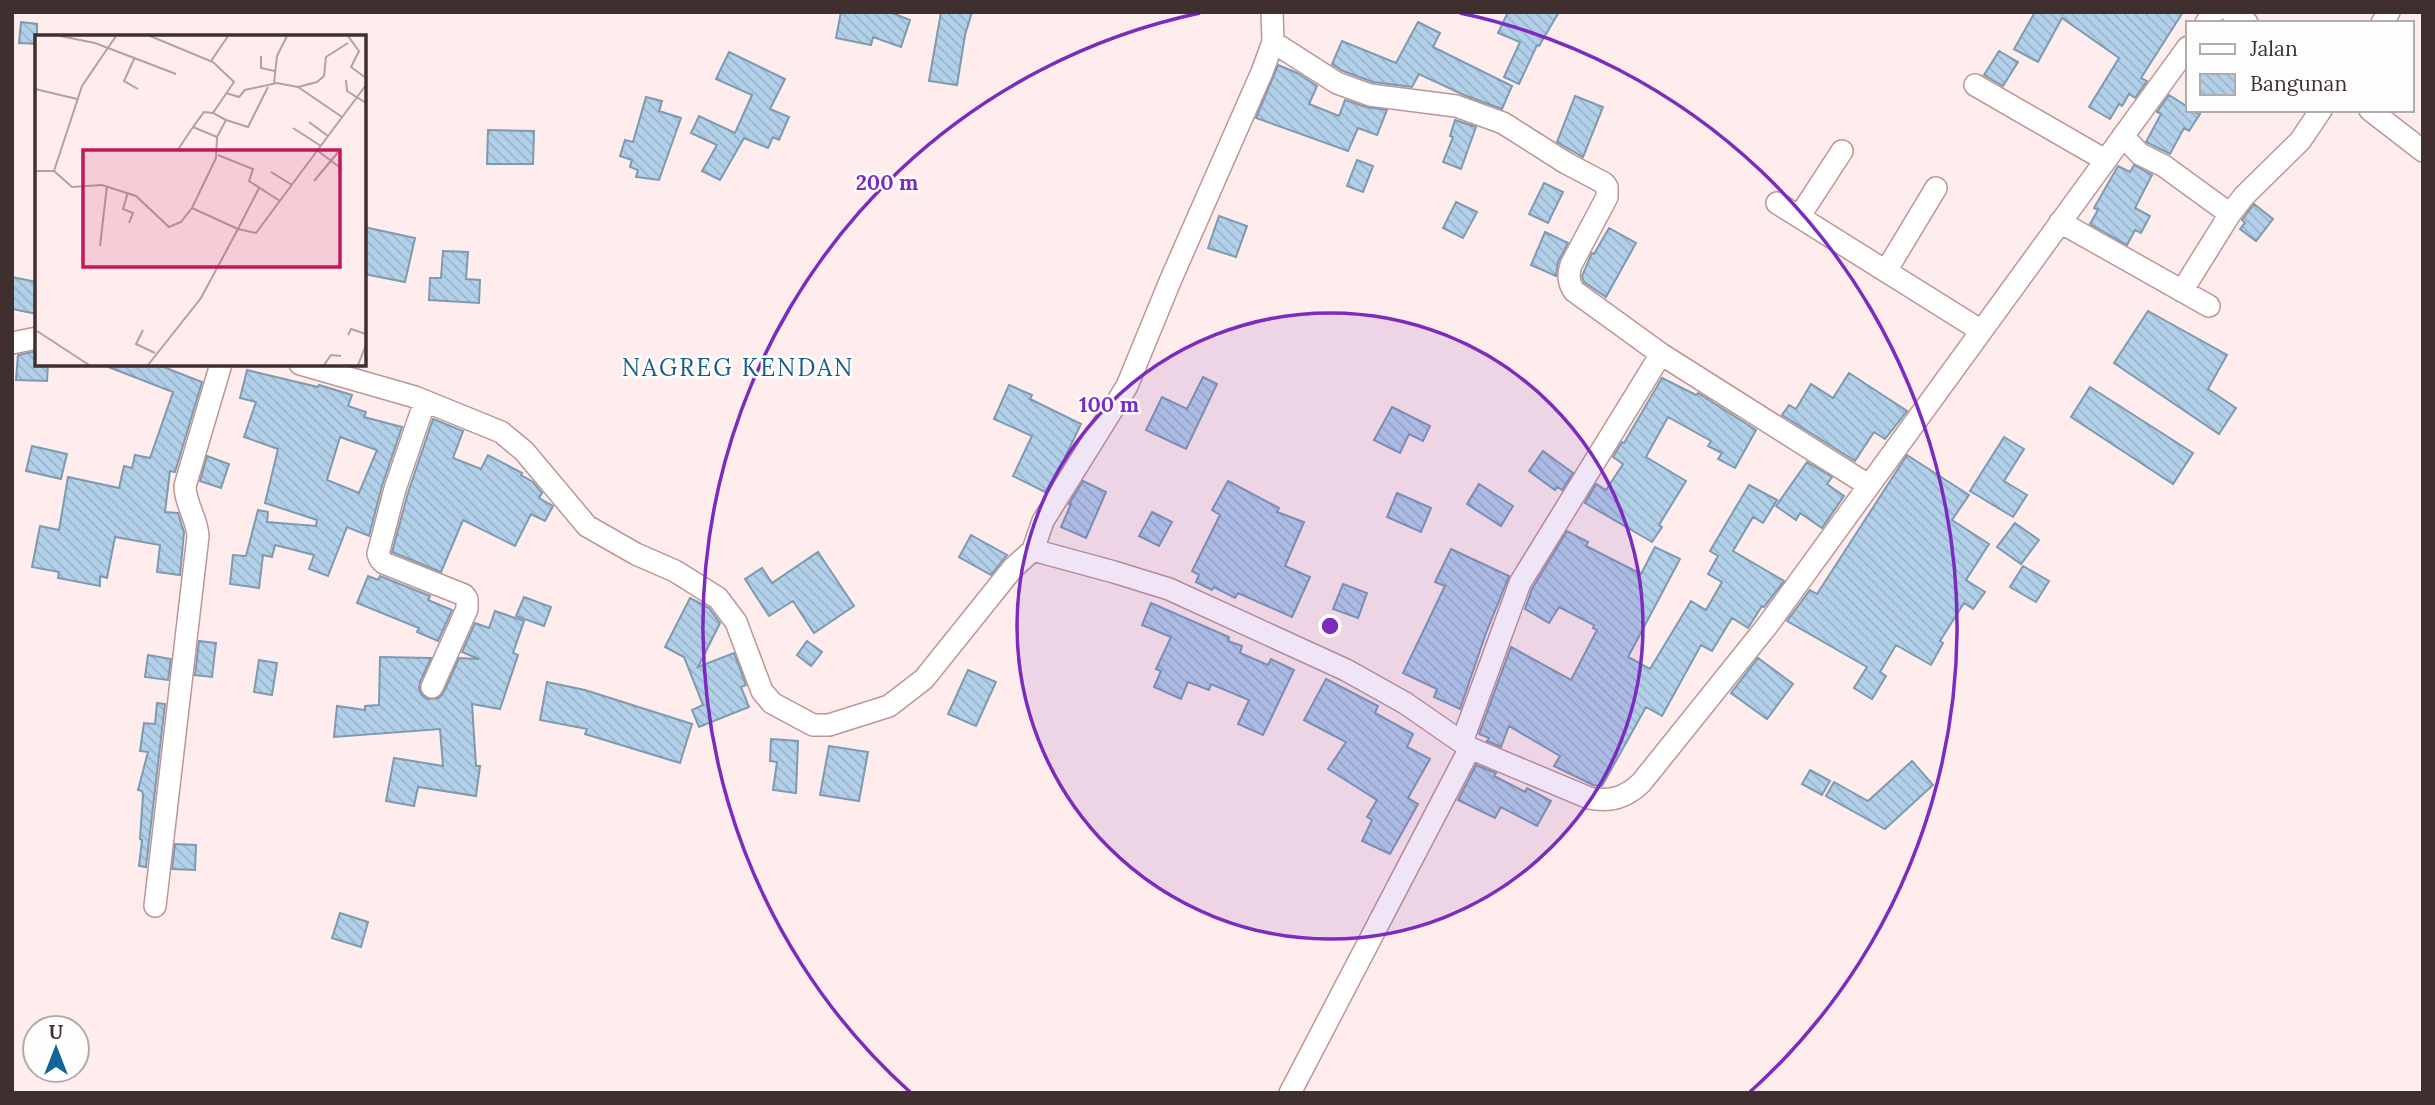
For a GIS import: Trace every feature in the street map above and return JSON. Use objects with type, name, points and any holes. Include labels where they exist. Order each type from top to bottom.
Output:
[{"type":"street","points":[[307,366],[425,401],[501,432],[524,451],[543,472],[586,526],[636,554],[675,570],[718,598],[736,622],[762,691],[772,703],[813,725],[837,723],[889,706],[924,679],[1013,568],[1033,551],[1043,521],[1127,386],[1262,72],[1273,41],[1272,12]]},
{"type":"street","points":[[1273,41],[1337,83],[1370,95],[1456,106],[1503,123],[1566,163],[1604,183],[1607,197],[1571,265],[1569,274],[1570,284],[1580,297],[1661,354],[1868,485]]},
{"type":"street","points":[[1033,551],[1169,589],[1346,670],[1405,703],[1466,745],[1589,798],[1601,800],[1625,796],[1641,783],[1767,626],[2186,50]]},
{"type":"street","points":[[1975,85],[2105,160]]},
{"type":"street","points":[[2182,291],[2230,214],[2244,196],[2300,141],[2320,112]]},
{"type":"street","points":[[2373,112],[2423,151]]},
{"type":"street","points":[[2123,136],[2140,154],[2164,166],[2230,214]]},
{"type":"street","points":[[1799,217],[1842,151]]},
{"type":"street","points":[[1886,271],[1936,188]]},
{"type":"street","points":[[1777,203],[1980,330]]},
{"type":"street","points":[[2060,222],[2209,306]]},
{"type":"street","points":[[12,343],[35,338]]},
{"type":"street","points":[[1290,1093],[1459,773],[1520,583],[1661,354]]},
{"type":"street","points":[[155,906],[198,536],[196,518],[187,501],[185,486],[220,366]]},
{"type":"street","points":[[425,401],[378,554],[384,563],[464,595],[467,599],[467,609],[432,687]]},
{"type":"building","points":[[841,12],[890,12],[910,20],[901,47],[873,37],[871,45],[836,38]]},
{"type":"building","points":[[941,12],[972,12],[965,35],[957,85],[929,81]]},
{"type":"building","points":[[1508,12],[1559,12],[1539,46],[1537,45],[1519,84],[1504,77],[1520,42],[1498,33]]},
{"type":"building","points":[[2035,12],[2183,12],[2141,78],[2147,81],[2135,98],[2129,94],[2122,106],[2119,104],[2110,119],[2089,107],[2119,58],[2062,18],[2038,62],[2014,49]]},
{"type":"building","points":[[21,22],[37,24],[35,44],[19,43]]},
{"type":"building","points":[[1418,22],[1440,33],[1433,47],[1512,86],[1502,109],[1419,74],[1412,87],[1373,82],[1332,64],[1342,41],[1396,63]]},
{"type":"building","points":[[1999,51],[2018,62],[2003,86],[1984,75]]},
{"type":"building","points":[[729,52],[785,79],[770,109],[789,117],[779,140],[773,137],[768,148],[744,138],[720,180],[702,171],[717,145],[691,133],[699,116],[735,133],[752,95],[716,79]]},
{"type":"building","points":[[1278,65],[1317,86],[1309,104],[1339,116],[1345,100],[1387,110],[1377,135],[1358,128],[1348,151],[1256,118]]},
{"type":"building","points":[[2169,95],[2186,106],[2186,112],[2200,114],[2189,131],[2184,128],[2170,154],[2146,142],[2161,114],[2157,112]]},
{"type":"building","points":[[1575,96],[1603,107],[1583,157],[1557,142]]},
{"type":"building","points":[[646,97],[662,101],[659,111],[681,118],[659,180],[636,177],[638,170],[630,167],[632,160],[620,156],[625,140],[633,142]]},
{"type":"building","points":[[1455,120],[1476,127],[1461,169],[1443,162],[1453,137],[1450,136]]},
{"type":"building","points":[[488,130],[534,131],[533,164],[487,164]]},
{"type":"building","points":[[1357,160],[1373,166],[1363,192],[1347,186]]},
{"type":"building","points":[[2134,165],[2152,175],[2135,208],[2150,216],[2141,233],[2135,230],[2127,245],[2090,224],[2098,210],[2094,208],[2118,166],[2130,172]]},
{"type":"building","points":[[1544,183],[1563,192],[1548,223],[1529,214]]},
{"type":"building","points":[[1456,202],[1477,212],[1463,238],[1443,228]]},
{"type":"building","points":[[2254,204],[2273,219],[2256,241],[2240,229],[2245,223],[2242,220]]},
{"type":"building","points":[[1219,216],[1247,226],[1236,257],[1208,248]]},
{"type":"building","points":[[366,227],[415,238],[405,282],[366,274]]},
{"type":"building","points":[[1609,228],[1636,243],[1606,297],[1584,282],[1582,276],[1592,253],[1594,254]]},
{"type":"building","points":[[1545,232],[1568,243],[1558,262],[1556,276],[1531,265]]},
{"type":"building","points":[[443,251],[468,252],[466,279],[480,280],[479,303],[429,300],[430,278],[441,278]]},
{"type":"building","points":[[12,277],[35,282],[35,314],[12,309]]},
{"type":"building","points":[[2148,311],[2227,355],[2208,389],[2236,408],[2219,434],[2114,363]]},
{"type":"building","points":[[35,351],[35,366],[48,366],[47,381],[16,380],[18,355]]},
{"type":"building","points":[[106,366],[161,366],[202,382],[175,472],[170,471],[165,512],[178,513],[184,532],[180,575],[157,572],[160,545],[115,537],[107,578],[100,576],[100,586],[58,578],[59,572],[32,567],[40,526],[59,530],[68,477],[119,488],[124,466],[132,468],[135,455],[150,458],[173,392]]},
{"type":"building","points":[[247,370],[352,395],[348,406],[366,412],[364,417],[402,427],[369,536],[347,527],[328,576],[309,569],[314,555],[275,545],[272,557],[263,555],[259,588],[230,584],[233,555],[246,556],[258,510],[268,512],[267,522],[316,526],[317,520],[265,503],[278,449],[244,437],[256,402],[240,398]],"holes":[[[340,437],[377,450],[359,493],[327,480]]]},
{"type":"building","points":[[1849,373],[1907,411],[1885,439],[1874,432],[1855,461],[1782,415],[1789,405],[1796,409],[1811,384],[1833,398]]},
{"type":"building","points":[[1203,377],[1217,384],[1186,449],[1146,430],[1162,397],[1187,409]]},
{"type":"building","points":[[1662,378],[1696,395],[1698,393],[1756,430],[1735,468],[1718,459],[1722,453],[1708,446],[1711,441],[1668,417],[1646,457],[1686,481],[1659,525],[1662,527],[1652,542],[1585,503],[1596,484],[1606,490],[1623,464],[1613,457]]},
{"type":"building","points":[[1009,385],[1032,395],[1030,399],[1081,424],[1045,492],[1013,476],[1032,436],[994,419]]},
{"type":"building","points":[[2090,387],[2193,453],[2173,484],[2071,417]]},
{"type":"building","points":[[1392,407],[1430,426],[1423,441],[1409,434],[1400,453],[1374,440]]},
{"type":"building","points":[[433,419],[463,431],[453,458],[481,469],[488,455],[522,473],[521,475],[533,482],[542,493],[539,498],[553,506],[545,521],[531,514],[515,546],[463,520],[441,572],[392,552]]},
{"type":"building","points":[[2004,437],[2024,449],[2004,481],[2027,495],[2013,517],[1970,491]]},
{"type":"building","points":[[32,446],[67,454],[61,479],[26,471]]},
{"type":"building","points":[[1543,451],[1573,473],[1562,490],[1557,487],[1555,490],[1529,471]]},
{"type":"building","points":[[1907,455],[1969,495],[1952,520],[1989,544],[1966,580],[1985,592],[1973,609],[1964,603],[1940,641],[1943,643],[1931,665],[1896,645],[1880,672],[1886,676],[1872,699],[1854,688],[1867,667],[1787,621],[1810,590],[1817,594]]},
{"type":"building","points":[[207,456],[229,464],[221,488],[200,481]]},
{"type":"building","points":[[1807,462],[1832,477],[1827,484],[1844,496],[1822,528],[1800,513],[1796,520],[1776,506]]},
{"type":"building","points":[[1083,481],[1106,492],[1086,538],[1061,527],[1069,504]]},
{"type":"building","points":[[1228,481],[1279,508],[1277,512],[1304,522],[1285,566],[1310,577],[1292,617],[1238,593],[1235,598],[1214,587],[1212,590],[1196,582],[1199,575],[1192,571],[1220,515],[1212,510]]},
{"type":"building","points":[[1479,484],[1513,506],[1501,526],[1467,504]]},
{"type":"building","points":[[1749,485],[1777,500],[1763,523],[1753,517],[1733,551],[1784,581],[1764,607],[1762,606],[1748,628],[1732,618],[1712,651],[1701,645],[1662,716],[1646,707],[1602,786],[1593,785],[1554,766],[1560,756],[1509,726],[1501,747],[1479,734],[1511,647],[1571,680],[1597,630],[1593,628],[1594,625],[1559,607],[1549,623],[1525,609],[1532,589],[1567,531],[1588,542],[1586,546],[1641,574],[1655,547],[1680,559],[1628,657],[1650,669],[1691,601],[1706,610],[1722,582],[1708,574],[1718,556],[1710,551]]},
{"type":"building","points":[[1397,493],[1431,508],[1421,532],[1387,517]]},
{"type":"building","points":[[1152,512],[1172,522],[1159,546],[1139,536]]},
{"type":"building","points":[[2015,523],[2039,540],[2021,564],[1997,547]]},
{"type":"building","points":[[971,535],[1007,555],[991,575],[959,557]]},
{"type":"building","points":[[1451,549],[1509,576],[1460,709],[1434,697],[1437,689],[1403,673],[1445,586],[1435,582]]},
{"type":"building","points":[[818,552],[854,606],[814,633],[793,601],[769,616],[745,579],[762,568],[772,583]]},
{"type":"building","points":[[2023,566],[2049,581],[2036,602],[2010,587]]},
{"type":"building","points":[[368,576],[378,580],[380,576],[430,596],[428,600],[452,610],[438,641],[417,632],[419,628],[357,603]]},
{"type":"building","points":[[1343,584],[1367,593],[1358,618],[1333,609]]},
{"type":"building","points":[[524,597],[551,607],[544,626],[516,616]]},
{"type":"building","points":[[690,598],[709,608],[720,623],[698,667],[734,653],[746,685],[741,687],[749,707],[699,727],[692,710],[703,705],[684,657],[665,647]]},
{"type":"building","points":[[1151,603],[1229,637],[1228,641],[1242,646],[1240,653],[1268,665],[1271,659],[1294,670],[1263,735],[1238,724],[1249,700],[1211,684],[1209,690],[1188,682],[1181,699],[1154,687],[1161,671],[1156,669],[1171,637],[1142,625]]},
{"type":"building","points":[[495,611],[524,621],[513,653],[518,655],[500,709],[472,704],[476,766],[480,766],[476,796],[418,787],[414,806],[386,801],[394,758],[443,766],[440,729],[334,737],[337,706],[365,710],[365,706],[379,705],[380,657],[431,658],[419,689],[427,699],[439,698],[459,658],[479,659],[462,652],[475,623],[489,628]]},
{"type":"building","points":[[199,641],[216,643],[212,677],[195,675]]},
{"type":"building","points":[[807,641],[822,652],[811,666],[797,655]]},
{"type":"building","points":[[148,655],[171,659],[168,680],[145,677]]},
{"type":"building","points":[[1758,658],[1793,684],[1767,719],[1731,693]]},
{"type":"building","points":[[259,660],[277,663],[272,695],[254,692]]},
{"type":"building","points":[[968,670],[996,682],[976,726],[948,714]]},
{"type":"building","points":[[1326,679],[1378,706],[1375,713],[1413,734],[1407,747],[1430,759],[1408,798],[1418,804],[1390,854],[1362,841],[1372,820],[1367,817],[1377,800],[1328,769],[1346,742],[1304,720]]},
{"type":"building","points":[[547,682],[585,690],[692,724],[680,763],[585,734],[587,729],[540,720]]},
{"type":"building","points":[[157,703],[165,704],[146,867],[139,866],[143,795],[142,791],[138,790],[148,752],[140,751],[144,723],[155,724]]},
{"type":"building","points":[[771,739],[798,741],[796,793],[773,790],[777,762],[770,761]]},
{"type":"building","points":[[829,746],[868,752],[859,801],[820,795]]},
{"type":"building","points":[[1912,761],[1933,785],[1885,829],[1826,796],[1834,782],[1868,801]]},
{"type":"building","points":[[1476,765],[1496,773],[1494,776],[1525,792],[1527,788],[1551,801],[1537,826],[1501,807],[1495,818],[1458,800]]},
{"type":"building","points":[[1810,770],[1830,781],[1822,795],[1802,784]]},
{"type":"building","points":[[175,844],[196,845],[195,870],[172,869]]},
{"type":"building","points":[[340,913],[368,922],[361,947],[332,938]]},
{"type":"district","name":"NAGREG KENDAN","points":[[738,368]]}]
